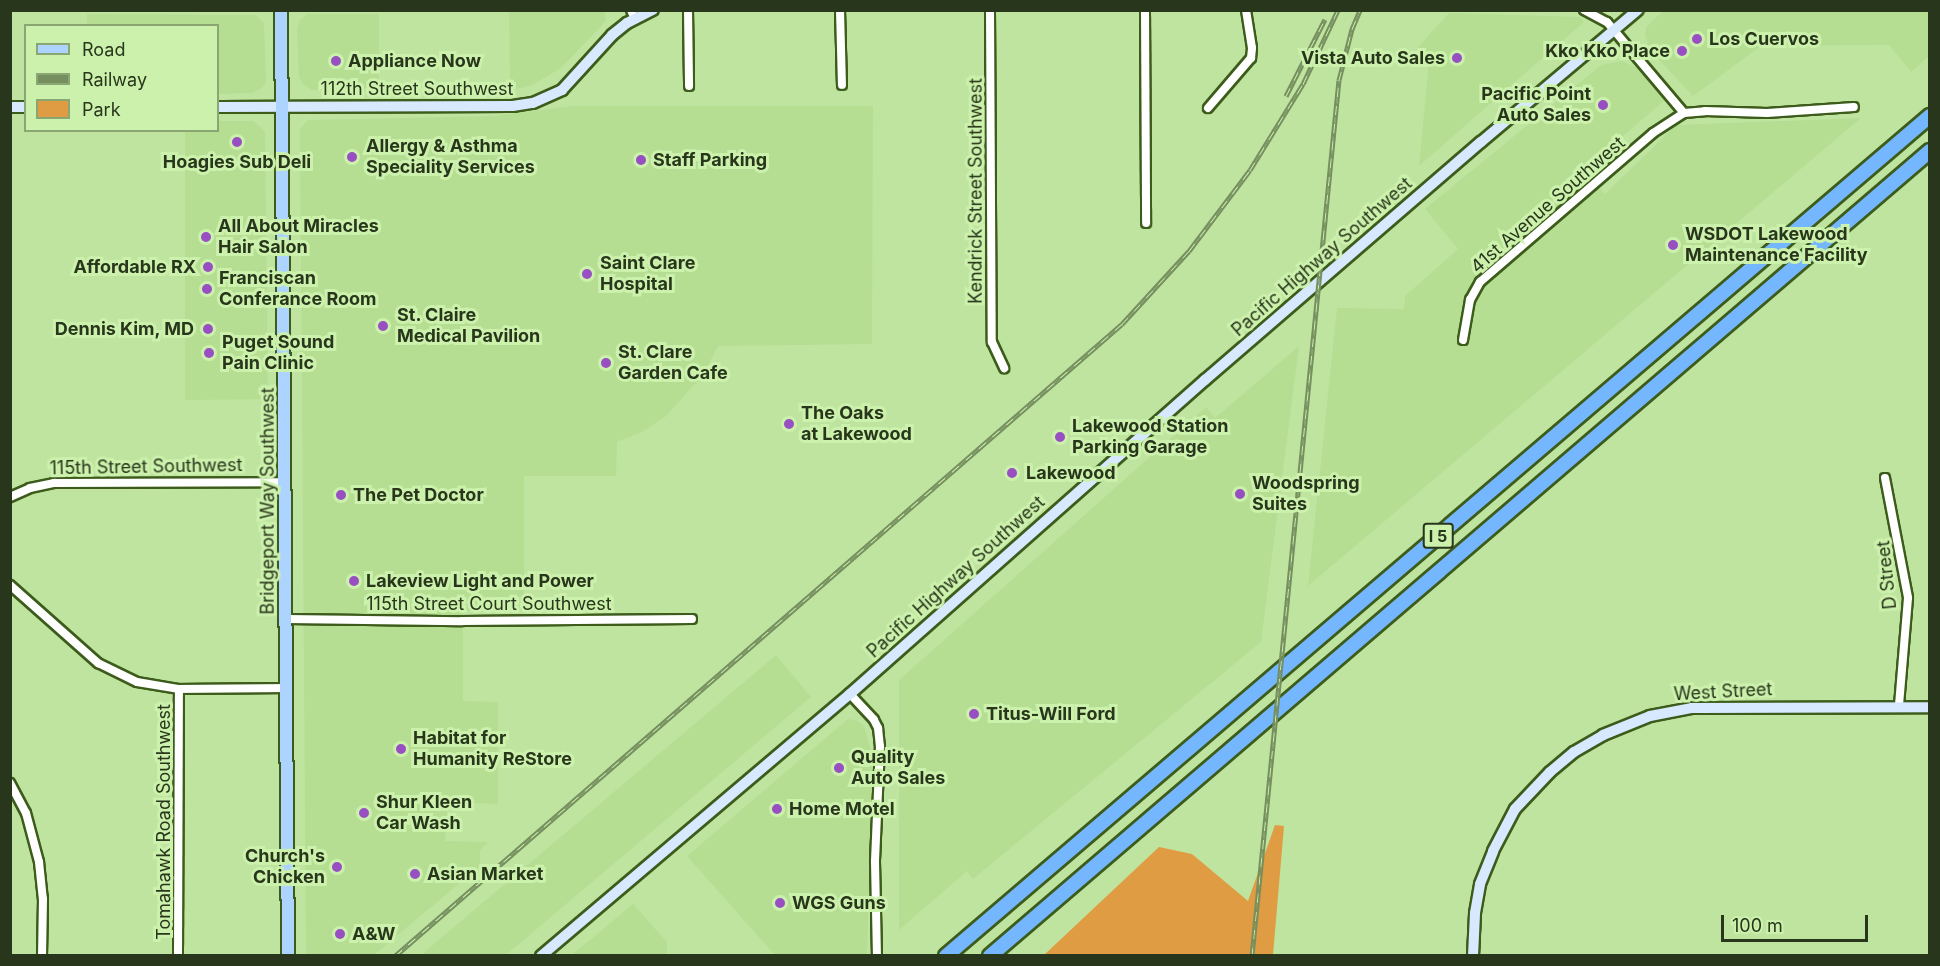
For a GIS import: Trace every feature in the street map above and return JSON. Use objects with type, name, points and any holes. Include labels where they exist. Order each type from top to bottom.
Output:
[{"type":"highway","name":"I 5","points":[[946,956],[1929,116]]},
{"type":"highway","name":"I 5","points":[[990,956],[1929,151]]},
{"type":"main road","name":"Bridgeport Way Southwest","points":[[281,10],[288,956]]},
{"type":"main road","name":"112th Street Southwest","points":[[219,107],[513,106],[542,101],[562,90],[633,15],[653,10]]},
{"type":"main road","name":"Pacific Highway Southwest","points":[[541,956],[850,694],[1205,380],[1480,142],[1638,10]]},
{"type":"main road","name":"West Street","points":[[1473,956],[1474,913],[1480,884],[1493,851],[1515,809],[1550,772],[1574,752],[1602,735],[1650,716],[1711,707],[1929,707]]},
{"type":"street","points":[[688,10],[689,86]]},
{"type":"street","points":[[840,10],[842,85]]},
{"type":"street","name":"Kendrick Street Southwest","points":[[990,10],[992,342],[1004,368]]},
{"type":"street","points":[[1145,10],[1146,223]]},
{"type":"street","points":[[1208,108],[1251,58],[1252,48],[1246,10]]},
{"type":"street","points":[[1584,10],[1598,16],[1614,31],[1684,113],[1705,111],[1771,113],[1854,107]]},
{"type":"street","name":"41st Avenue Southwest","points":[[1463,340],[1470,300],[1480,282],[1653,133],[1684,113]]},
{"type":"street","name":"D Street","points":[[1885,478],[1908,598],[1899,706]]},
{"type":"street","name":"115th Street Southwest","points":[[10,497],[30,488],[54,483],[285,482]]},
{"type":"street","points":[[10,585],[98,663],[114,673],[152,686],[179,689],[286,688]]},
{"type":"street","name":"115th Street Court Southwest","points":[[287,619],[462,621],[692,619]]},
{"type":"street","name":"Tomahawk Road Southwest","points":[[178,956],[179,689]]},
{"type":"street","points":[[850,694],[878,728],[880,746],[875,862],[876,956]]},
{"type":"street","points":[[10,783],[26,813],[39,862],[43,899],[42,956]]},
{"type":"shaded area","points":[[604,10],[606,21],[561,68],[532,85],[510,91],[509,12]]},
{"type":"shaded area","points":[[1663,11],[1929,11],[1929,56],[1911,72],[1889,45],[1761,46],[1693,96],[1646,46],[1648,43],[1645,36],[1646,27]]},
{"type":"shaded area","points":[[1449,13],[1580,17],[1584,22],[1419,166],[1429,62],[1417,48]]},
{"type":"shaded area","points":[[87,14],[256,15],[264,23],[266,82],[262,88],[252,93],[219,94],[219,24],[87,24]]},
{"type":"shaded area","points":[[307,14],[379,14],[379,92],[312,90],[304,85],[299,77],[297,28],[300,20]]},
{"type":"shaded area","points":[[1621,61],[1639,68],[1666,99],[1602,154],[1607,160],[1589,175],[1605,194],[1676,125],[1861,118],[1308,586],[1337,308],[1404,309],[1405,296],[1458,249],[1425,209],[1601,65]]},
{"type":"shaded area","name":"Saint Clare Hospital","points":[[573,106],[873,106],[872,344],[718,346],[703,375],[665,417],[642,432],[617,442],[616,476],[524,476],[524,610],[463,611],[463,701],[498,702],[498,804],[448,802],[445,841],[488,842],[480,850],[480,866],[374,955],[306,955],[300,129],[308,120],[495,116]]},
{"type":"shaded area","points":[[219,121],[253,121],[265,131],[268,399],[185,400],[185,132],[219,132]]},
{"type":"shaded area","points":[[1299,346],[1261,642],[973,879],[967,871],[899,930],[899,680],[1206,407],[1215,418]]},
{"type":"shaded area","points":[[776,655],[811,697],[506,955],[421,955]]},
{"type":"shaded area","points":[[848,719],[858,721],[864,726],[873,757],[867,955],[775,955],[687,856]]},
{"type":"shaded area","points":[[633,904],[667,942],[667,955],[572,955]]},
{"type":"green space","points":[[1275,825],[1284,826],[1273,955],[1044,955],[1159,847],[1192,854],[1248,901]]},
{"type":"railway","points":[[395,956],[1122,324],[1189,251],[1250,170],[1303,84],[1338,10]]},
{"type":"railway","points":[[1252,956],[1339,80],[1352,29],[1360,10]]},
{"type":"railway","points":[[1286,96],[1325,19]]},
{"type":"place","name":"Los Cuervos","points":[[1697,39]]},
{"type":"place","name":"Kko Kko Place","points":[[1682,51]]},
{"type":"place","name":"Vista Auto Sales","points":[[1457,58]]},
{"type":"place","name":"Appliance Now","points":[[336,61]]},
{"type":"place","name":"Pacific Point Auto Sales","points":[[1603,105]]},
{"type":"place","name":"Hoagies Sub Deli","points":[[237,142]]},
{"type":"place","name":"Allergy & Asthma Speciality Services","points":[[352,157]]},
{"type":"place","name":"Staff Parking","points":[[641,160]]},
{"type":"place","name":"All About Miracles Hair Salon","points":[[206,237]]},
{"type":"place","name":"WSDOT Lakewood Maintenance Facility","points":[[1673,245]]},
{"type":"place","name":"Affordable RX","points":[[208,267]]},
{"type":"place","name":"Saint Clare Hospital","points":[[587,274]]},
{"type":"place","name":"Franciscan Conferance Room","points":[[207,289]]},
{"type":"place","name":"St. Claire Medical Pavilion","points":[[383,326]]},
{"type":"place","name":"Dennis Kim, MD","points":[[208,329]]},
{"type":"place","name":"Puget Sound Pain Clinic","points":[[209,353]]},
{"type":"place","name":"St. Clare Garden Cafe","points":[[606,363]]},
{"type":"place","name":"The Oaks at Lakewood","points":[[789,424]]},
{"type":"place","name":"Lakewood Station Parking Garage","points":[[1060,437]]},
{"type":"place","name":"Lakewood","points":[[1012,473]]},
{"type":"place","name":"Woodspring Suites","points":[[1240,494]]},
{"type":"place","name":"The Pet Doctor","points":[[341,495]]},
{"type":"place","name":"Lakeview Light and Power","points":[[354,581]]},
{"type":"place","name":"Titus-Will Ford","points":[[974,714]]},
{"type":"place","name":"Habitat for Humanity ReStore","points":[[401,749]]},
{"type":"place","name":"Quality Auto Sales","points":[[839,768]]},
{"type":"place","name":"Home Motel","points":[[777,809]]},
{"type":"place","name":"Shur Kleen Car Wash","points":[[364,813]]},
{"type":"place","name":"Church's Chicken","points":[[337,867]]},
{"type":"place","name":"Asian Market","points":[[415,874]]},
{"type":"place","name":"WGS Guns","points":[[780,903]]},
{"type":"place","name":"A&W","points":[[340,934]]}]
